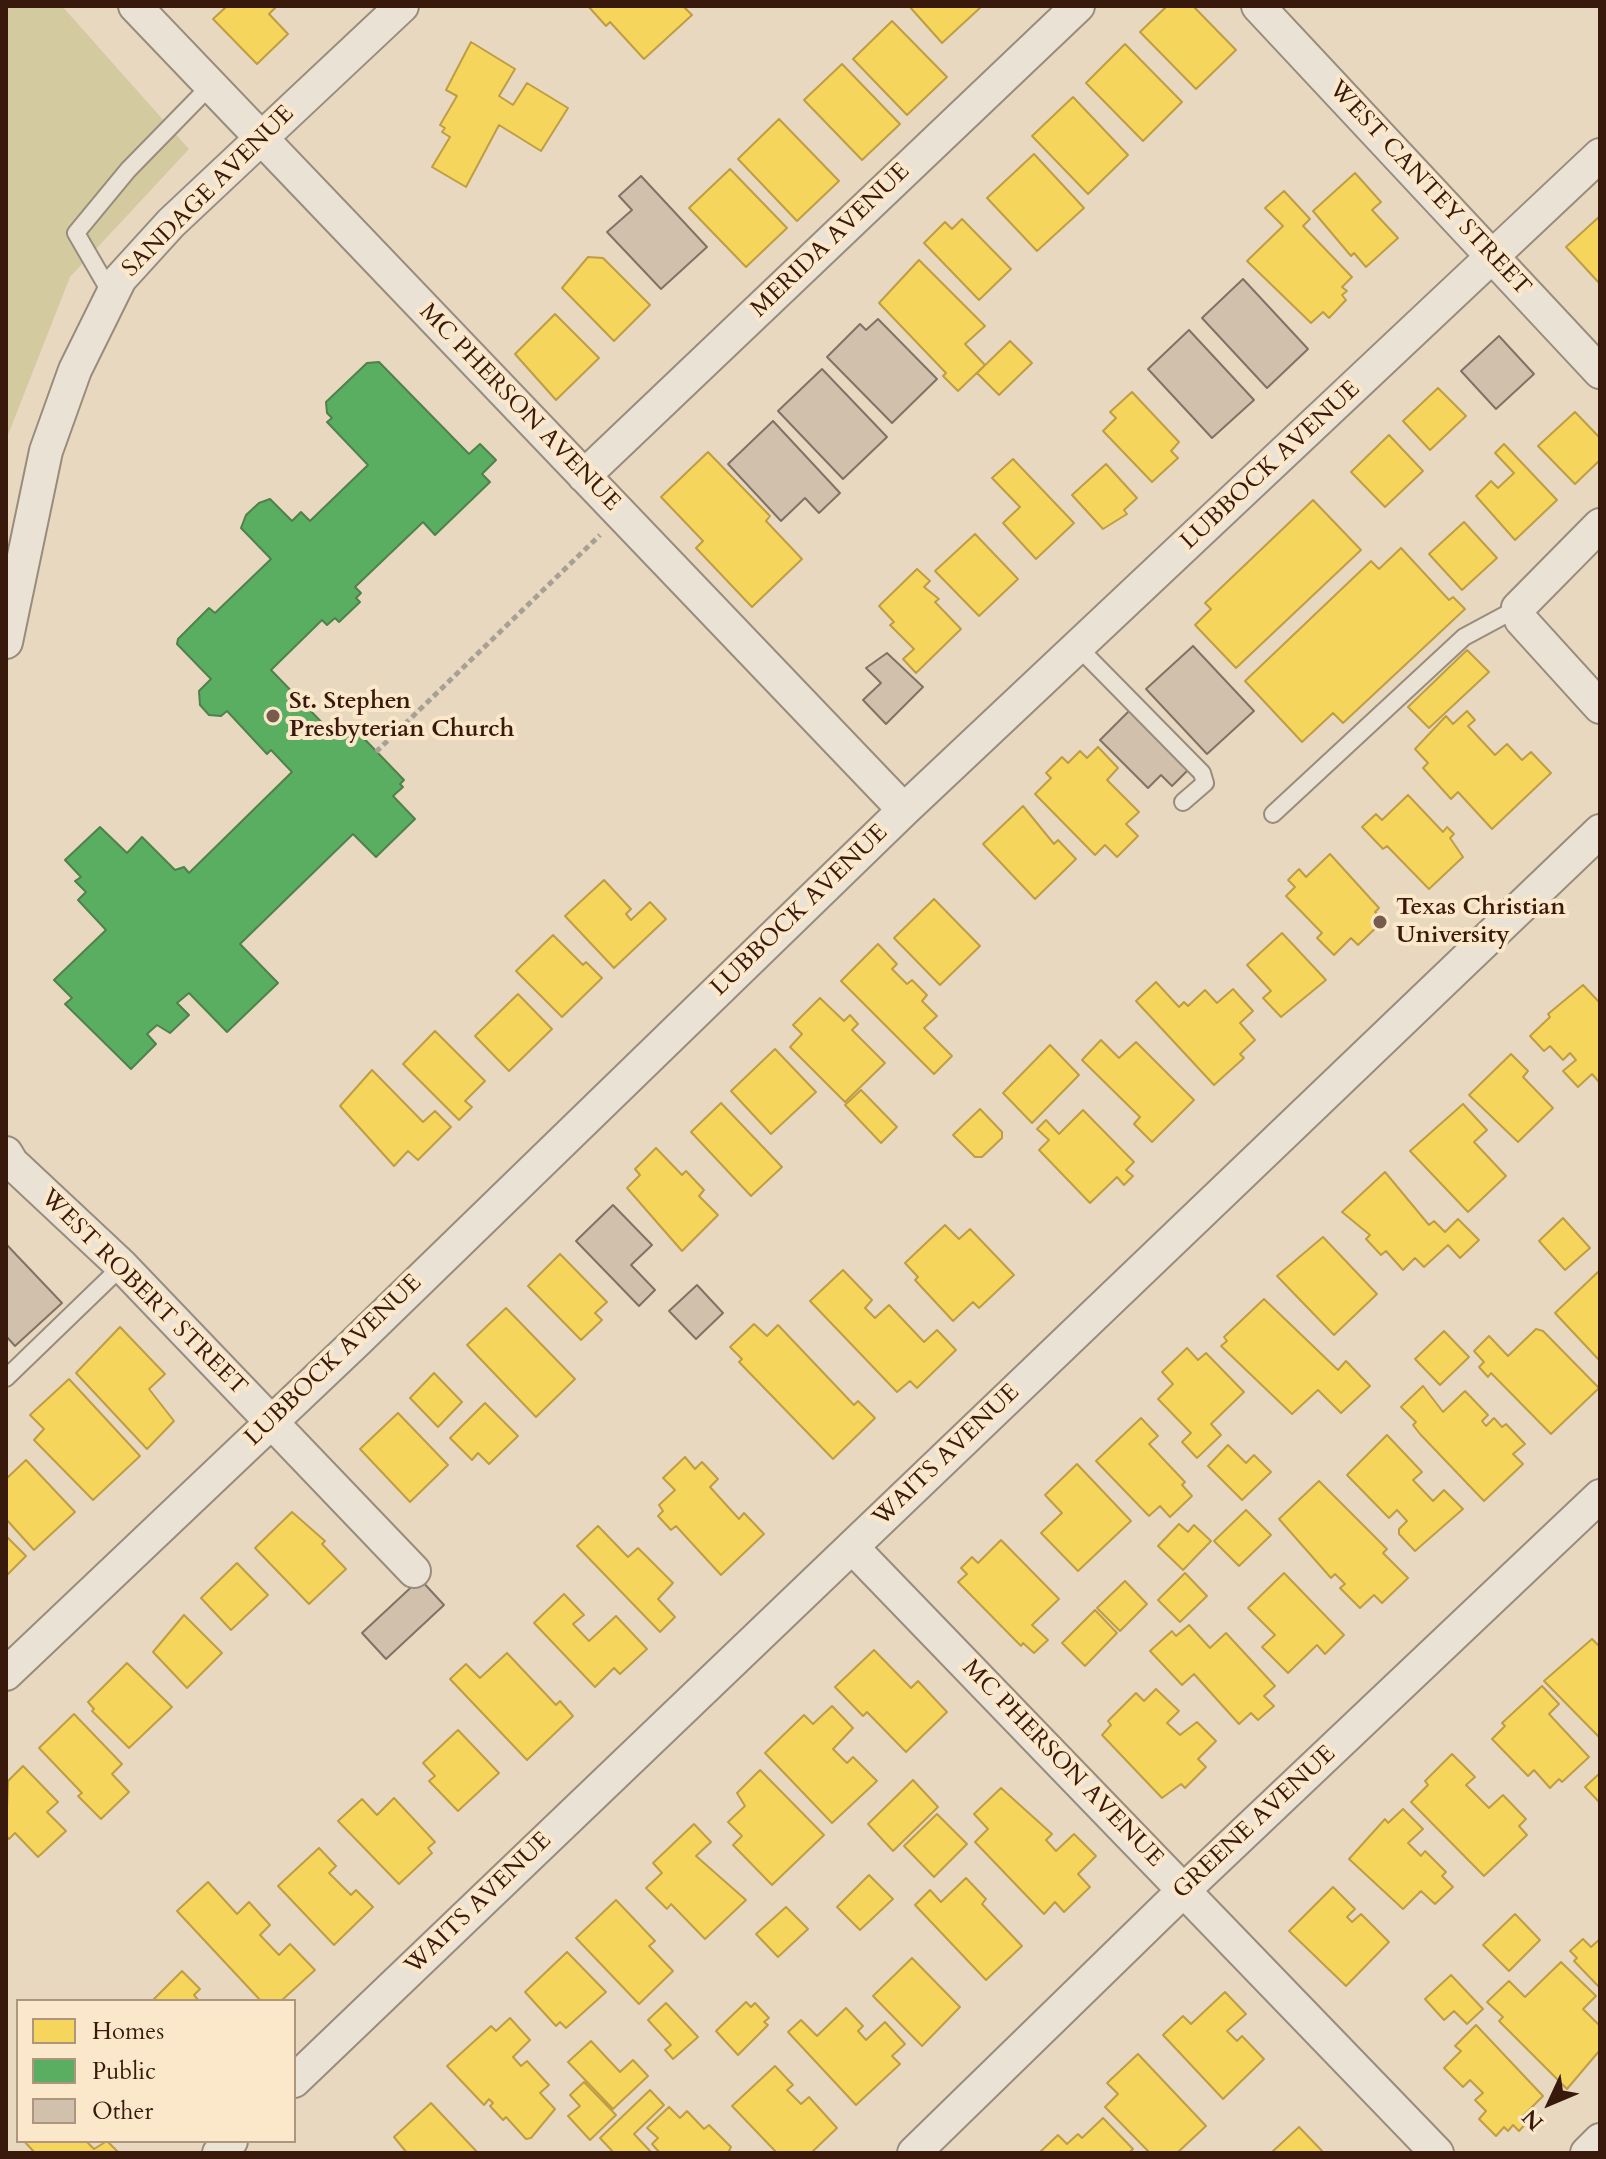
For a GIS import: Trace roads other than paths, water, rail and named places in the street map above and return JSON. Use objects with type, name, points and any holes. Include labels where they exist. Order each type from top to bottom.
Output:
[{"type":"street","name":"MC PHERSON AVENUE","points":[[135,6],[904,810]]},
{"type":"street","name":"SANDAGE AVENUE","points":[[6,642],[46,451],[75,370],[120,279],[171,223],[402,6]]},
{"type":"street","name":"MERIDA AVENUE","points":[[584,476],[1078,6]]},
{"type":"street","name":"WEST CANTEY STREET","points":[[1258,6],[1600,372]]},
{"type":"street","name":"LUBBOCK AVENUE","points":[[6,1674],[904,810],[1600,155]]},
{"type":"street","points":[[1600,525],[1518,608],[1521,620],[1600,707]]},
{"type":"street","name":"WAITS AVENUE","points":[[296,2079],[1600,831]]},
{"type":"street","name":"WEST ROBERT STREET","points":[[8,1160],[122,1266],[414,1571]]},
{"type":"street","name":"GREENE AVENUE","points":[[914,2153],[1184,1890],[1600,1496]]},
{"type":"street","name":"MC PHERSON AVENUE","points":[[852,1547],[1437,2153]]},
{"type":"street","points":[[1587,2153],[1600,2140]]},
{"type":"lane","points":[[112,295],[76,233],[128,170],[211,85]]},
{"type":"lane","points":[[1273,814],[1464,637],[1518,608]]},
{"type":"lane","points":[[1078,647],[1202,773],[1205,783],[1183,802]]},
{"type":"lane","points":[[6,1378],[122,1266]]},
{"type":"place","name":"St. Stephen Presbyterian Church","points":[[273,716]]},
{"type":"place","name":"Texas Christian University","points":[[1380,922]]}]
